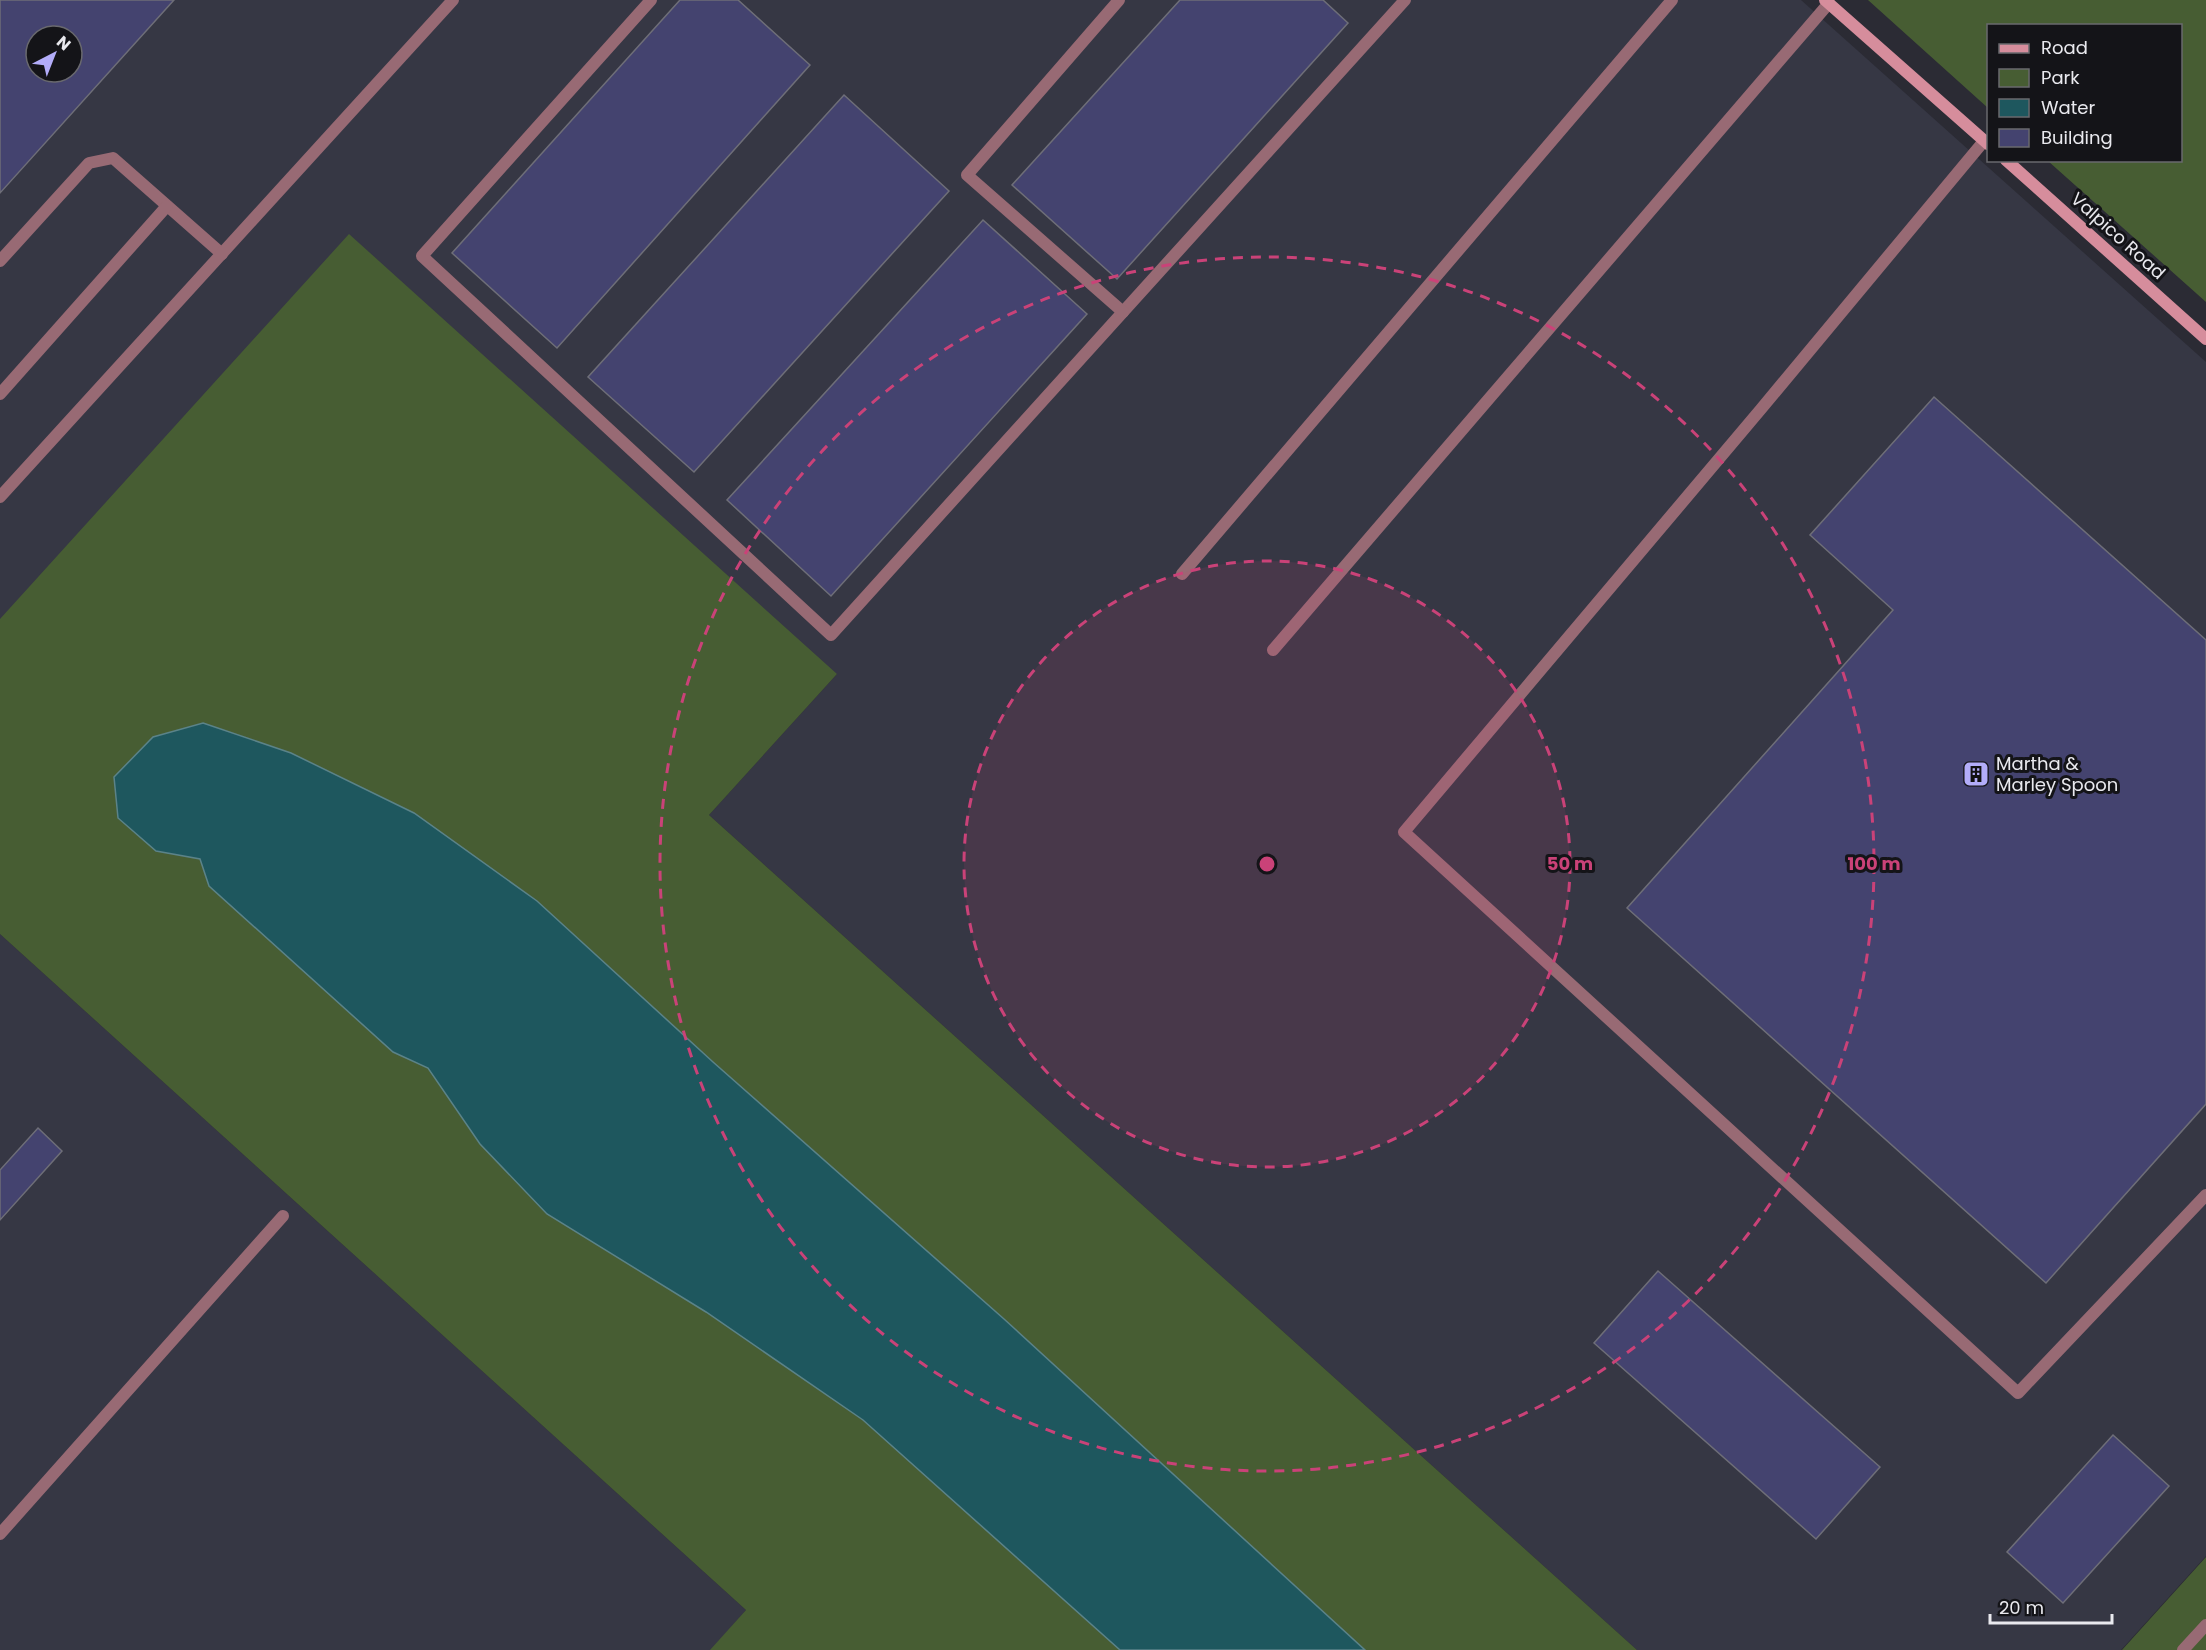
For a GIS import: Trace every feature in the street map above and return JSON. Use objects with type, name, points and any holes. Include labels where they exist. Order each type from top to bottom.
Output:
[{"type":"main road","points":[[1827,2],[1986,142]]},
{"type":"main road","name":"Valpico Road","points":[[2009,162],[2206,339]]},
{"type":"lane","points":[[0,497],[453,0]]},
{"type":"lane","points":[[651,0],[422,256],[831,635],[1405,0]]},
{"type":"lane","points":[[1119,0],[967,175],[1123,312]]},
{"type":"lane","points":[[1182,574],[1672,0]]},
{"type":"lane","points":[[1273,650],[1827,2]]},
{"type":"lane","points":[[1986,142],[1404,832],[2018,1393],[2206,1194]]},
{"type":"lane","points":[[0,261],[89,163],[113,158],[222,254]]},
{"type":"lane","points":[[0,393],[167,206]]},
{"type":"lane","points":[[0,1534],[283,1216]]},
{"type":"lane","points":[[2183,1650],[2206,1625]]},
{"type":"shaded area","points":[[0,0],[1801,0],[2206,362],[2206,1556],[2121,1650],[1637,1650],[709,815],[837,674],[0,620]]},
{"type":"shaded area","points":[[0,934],[746,1610],[711,1650],[0,1650]]},
{"type":"green space","points":[[1868,0],[2206,0],[2206,302],[2049,162],[2182,162],[2182,24],[1987,24],[1987,107]]},
{"type":"green space","points":[[349,234],[837,674],[709,815],[1637,1650],[710,1650],[746,1610],[0,934],[0,619]]},
{"type":"green space","points":[[2206,1557],[2206,1650],[2122,1650]]},
{"type":"water","points":[[203,723],[291,753],[414,813],[537,901],[713,1062],[1004,1319],[1365,1650],[1120,1650],[863,1420],[706,1312],[547,1214],[480,1144],[428,1068],[393,1052],[209,886],[200,859],[156,851],[118,818],[114,777],[153,737]]},
{"type":"building","points":[[0,0],[174,0],[0,193]]},
{"type":"building","points":[[680,0],[738,0],[810,65],[557,348],[452,253]]},
{"type":"building","points":[[1180,0],[1323,0],[1348,23],[1117,279],[1012,185]]},
{"type":"building","points":[[844,95],[949,191],[694,472],[588,377]]},
{"type":"building","points":[[983,220],[1087,314],[831,596],[727,500]]},
{"type":"building","name":"Martha & Marley Spoon","points":[[1934,397],[2206,640],[2206,1104],[2046,1283],[1627,908],[1893,610],[1810,535]]},
{"type":"building","points":[[38,1128],[62,1151],[0,1220],[0,1170]]},
{"type":"building","points":[[1658,1271],[1880,1467],[1816,1539],[1594,1343]]},
{"type":"building","points":[[2113,1435],[2169,1486],[2063,1603],[2007,1552]]},
{"type":"place","name":"Martha & Marley Spoon","points":[[1976,774]]}]
